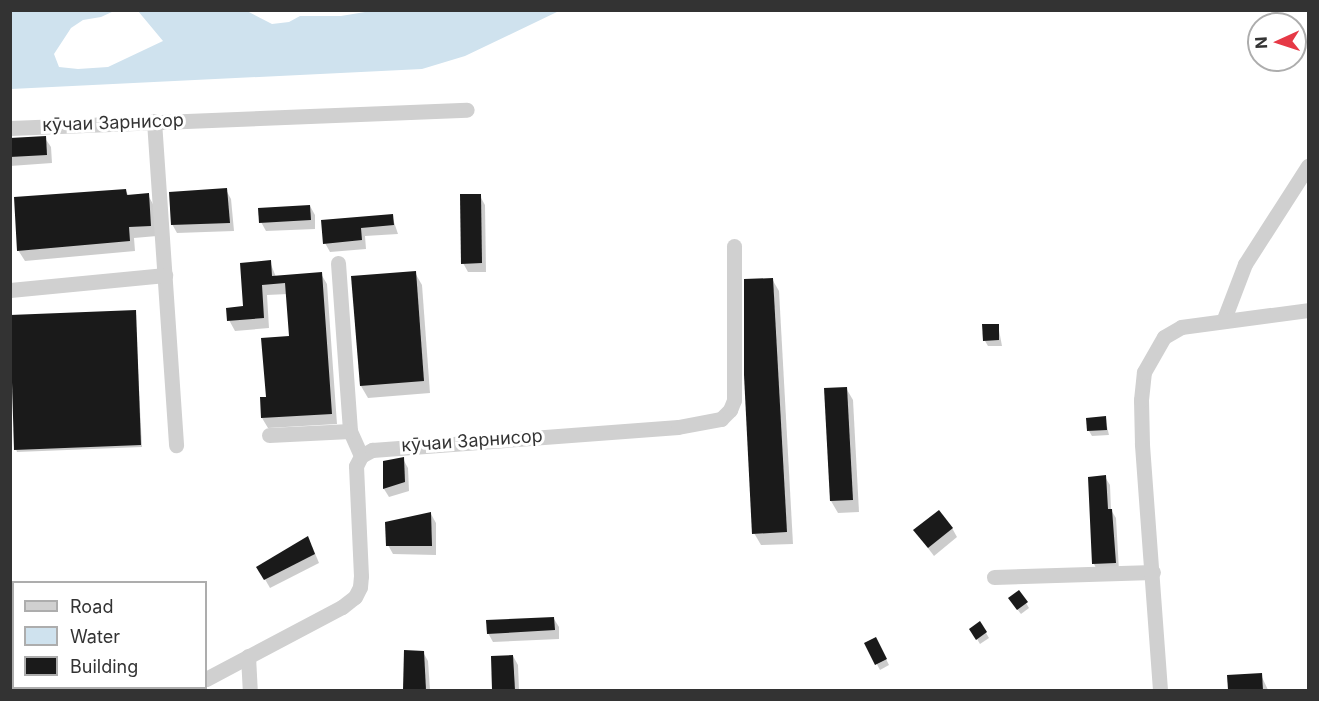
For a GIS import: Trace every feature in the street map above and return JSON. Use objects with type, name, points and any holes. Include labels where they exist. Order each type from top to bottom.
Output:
[{"type":"lane","name":"кӯчаи Зарнисор","points":[[10,128],[467,110]]},
{"type":"lane","points":[[154,121],[176,445]]},
{"type":"lane","points":[[1224,319],[1245,264],[1308,166]]},
{"type":"lane","name":"кӯчаи Зарнисор","points":[[361,456],[372,450],[390,447],[678,427],[721,419],[730,410],[734,400],[734,246]]},
{"type":"lane","points":[[207,678],[342,607],[355,597],[360,587],[354,479],[356,466],[361,456],[350,432],[338,262]]},
{"type":"lane","points":[[10,290],[165,275]]},
{"type":"lane","points":[[1160,690],[1142,444],[1141,400],[1144,372],[1164,337],[1181,327],[1224,319],[1308,310]]},
{"type":"lane","points":[[269,435],[350,432]]},
{"type":"lane","points":[[994,577],[1153,572]]},
{"type":"lane","points":[[248,656],[250,690]]},
{"type":"water","points":[[377,10],[559,11],[465,56],[422,69],[11,89],[11,11],[114,11],[101,17],[83,20],[71,28],[54,54],[59,67],[78,69],[108,67],[163,41],[138,11],[247,11],[272,24],[289,22],[300,16],[341,16]]},
{"type":"building","points":[[46,136],[47,155],[10,157],[10,138]]},
{"type":"building","points":[[227,188],[230,223],[171,225],[169,192]]},
{"type":"building","points":[[126,189],[127,195],[149,193],[151,226],[129,227],[130,241],[17,251],[14,197]]},
{"type":"building","points":[[460,194],[481,194],[482,263],[461,264]]},
{"type":"building","points":[[310,205],[311,220],[259,223],[258,208]]},
{"type":"building","points":[[393,214],[394,225],[361,228],[362,240],[323,244],[321,220]]},
{"type":"building","points":[[271,260],[272,276],[322,272],[332,414],[261,418],[260,397],[266,397],[261,338],[289,336],[285,283],[262,285],[264,318],[227,321],[226,308],[243,306],[240,263]]},
{"type":"building","points":[[416,271],[424,381],[360,386],[351,276]]},
{"type":"building","points":[[773,278],[787,532],[752,534],[744,375],[744,279]]},
{"type":"building","points":[[136,310],[141,445],[14,450],[10,315]]},
{"type":"building","points":[[982,324],[999,324],[999,340],[983,341]]},
{"type":"building","points":[[847,387],[853,500],[830,501],[824,388]]},
{"type":"building","points":[[1106,416],[1107,430],[1087,431],[1086,418]]},
{"type":"building","points":[[404,457],[405,482],[383,489],[383,461]]},
{"type":"building","points":[[1106,475],[1108,509],[1112,509],[1116,563],[1092,564],[1088,477]]},
{"type":"building","points":[[939,510],[953,528],[928,548],[913,530]]},
{"type":"building","points":[[431,512],[432,546],[386,546],[385,522]]},
{"type":"building","points":[[308,536],[315,554],[264,580],[256,567]]},
{"type":"building","points":[[1019,590],[1028,602],[1017,610],[1008,598]]},
{"type":"building","points":[[554,617],[555,630],[487,634],[486,620]]},
{"type":"building","points":[[980,621],[987,632],[976,640],[969,629]]},
{"type":"building","points":[[876,637],[887,659],[875,665],[864,643]]},
{"type":"building","points":[[404,650],[424,651],[426,690],[403,690]]},
{"type":"building","points":[[513,655],[515,690],[492,690],[491,656]]},
{"type":"building","points":[[1262,673],[1263,690],[1228,690],[1227,675]]}]
